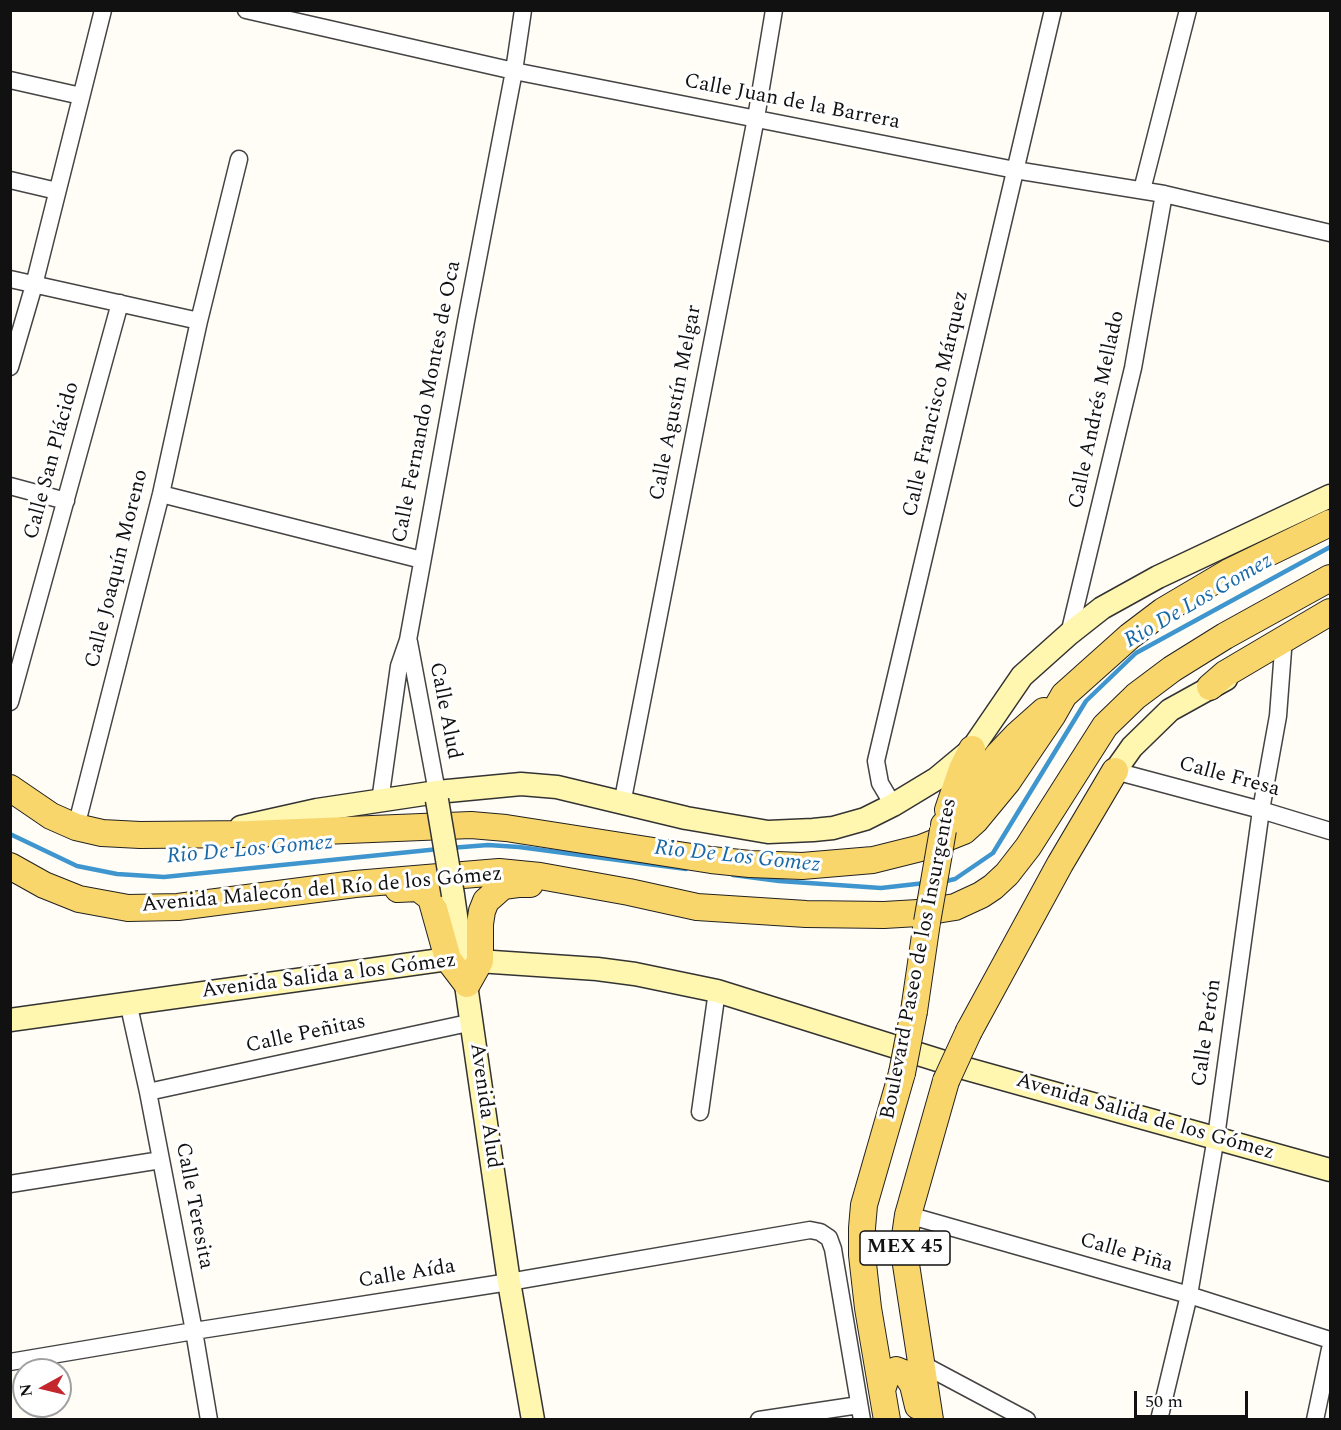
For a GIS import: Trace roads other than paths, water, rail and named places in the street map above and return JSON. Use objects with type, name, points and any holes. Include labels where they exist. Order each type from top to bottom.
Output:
[{"type":"main road","points":[[944,827],[978,781],[1017,735],[1130,636],[1163,611],[1228,572],[1330,523]]},
{"type":"main road","name":"Avenida Malecón del Río de los Gómez","points":[[10,866],[44,885],[80,899],[102,904],[153,909],[355,884],[499,872],[540,876],[618,890],[697,908],[806,914],[884,915],[918,913],[955,907],[993,887],[1016,862],[1105,726],[1128,704],[1151,684],[1225,636],[1330,578]]},
{"type":"main road","points":[[1210,687],[1225,674],[1330,612]]},
{"type":"main road","points":[[10,788],[51,816],[76,827],[102,833],[249,834],[471,825],[506,828],[750,864],[802,866],[873,860],[943,840],[964,831],[1008,781],[1064,695]]},
{"type":"main road","name":"Boulevard Paseo de los Insurgentes","points":[[887,1419],[868,1308],[862,1255],[864,1205],[902,1073],[944,827],[952,796],[972,749]]},
{"type":"main road","name":"MEX 45","points":[[930,1419],[905,1258],[908,1215],[969,1031],[1060,864],[1115,771]]},
{"type":"main road","points":[[464,966],[486,901],[498,889],[509,884],[527,884],[637,905],[697,908]]},
{"type":"main road","points":[[231,900],[268,906],[402,888],[418,888],[431,898],[441,939],[464,966]]},
{"type":"main road","points":[[882,1390],[887,1375],[896,1370],[906,1374],[913,1385],[921,1419]]},
{"type":"street","points":[[10,367],[34,285],[103,10]]},
{"type":"street","name":"Calle Juan de la Barrera","points":[[246,10],[514,72],[1015,170],[1164,194],[1330,233]]},
{"type":"street","name":"Calle Fernando Montes de Oca","points":[[380,801],[399,666],[408,640],[524,10]]},
{"type":"street","name":"Calle Agustín Melgar","points":[[622,804],[756,118],[774,10]]},
{"type":"street","name":"Calle Francisco Márquez","points":[[893,805],[880,783],[876,761],[1053,10]]},
{"type":"street","points":[[1142,190],[1188,10]]},
{"type":"street","points":[[10,80],[81,96]]},
{"type":"street","name":"Calle Joaquín Moreno","points":[[76,827],[161,494],[239,159]]},
{"type":"street","points":[[10,180],[57,190]]},
{"type":"street","name":"Calle Andrés Mellado","points":[[1069,634],[1133,368],[1164,194]]},
{"type":"street","points":[[10,279],[200,321]]},
{"type":"street","name":"Calle San Plácido","points":[[10,702],[120,303]]},
{"type":"street","points":[[10,486],[66,501]]},
{"type":"street","points":[[161,494],[422,560]]},
{"type":"street","name":"MEX 45","points":[[972,749],[1022,676],[1102,608],[1158,578],[1330,496]]},
{"type":"street","name":"MEX 45","points":[[1115,771],[1132,747],[1162,717],[1178,706],[1330,624]]},
{"type":"street","name":"Calle Alud","points":[[408,640],[437,796]]},
{"type":"street","name":"Calle Perón","points":[[1160,1419],[1189,1296],[1216,1137],[1261,810],[1278,716],[1283,650]]},
{"type":"street","points":[[217,833],[317,810],[437,796],[497,786],[533,784],[557,787],[696,820],[768,832],[833,828],[865,819],[893,805],[936,779],[972,749]]},
{"type":"street","name":"Calle Fresa","points":[[1115,771],[1330,831]]},
{"type":"street","name":"Avenida Alud","points":[[437,796],[473,1022],[509,1282],[533,1419]]},
{"type":"street","name":"Avenida Salida a los Gómez","points":[[10,1020],[128,1002],[464,966],[597,969],[635,974],[717,991],[953,1074]]},
{"type":"street","points":[[700,1112],[717,991]]},
{"type":"street","name":"Calle Teresita","points":[[128,1002],[148,1092],[209,1419]]},
{"type":"street","name":"Calle Peñitas","points":[[148,1092],[473,1022]]},
{"type":"street","name":"Avenida Salida de los Gómez","points":[[953,1074],[1216,1137],[1330,1170]]},
{"type":"street","points":[[10,1184],[161,1160]]},
{"type":"street","name":"Calle Piña","points":[[908,1215],[1189,1296],[1330,1340]]},
{"type":"street","name":"Calle Aída","points":[[10,1362],[509,1282],[810,1230],[820,1232],[829,1238],[833,1249],[860,1412]]},
{"type":"street","points":[[1315,1419],[1330,1349]]},
{"type":"street","points":[[922,1364],[1027,1419]]},
{"type":"street","points":[[759,1419],[860,1412]]},
{"type":"waterway","name":"Rio De Los Gomez","points":[[942,882],[955,879],[993,853],[1086,701],[1136,653],[1330,547]]},
{"type":"waterway","name":"Rio De Los Gomez","points":[[10,834],[77,866],[117,874],[164,877],[439,849]]},
{"type":"waterway","name":"Rio De Los Gomez","points":[[450,848],[488,845],[519,847],[686,869]]},
{"type":"waterway","name":"Rio De Los Gomez","points":[[733,875],[779,881],[881,888],[925,883]]}]
